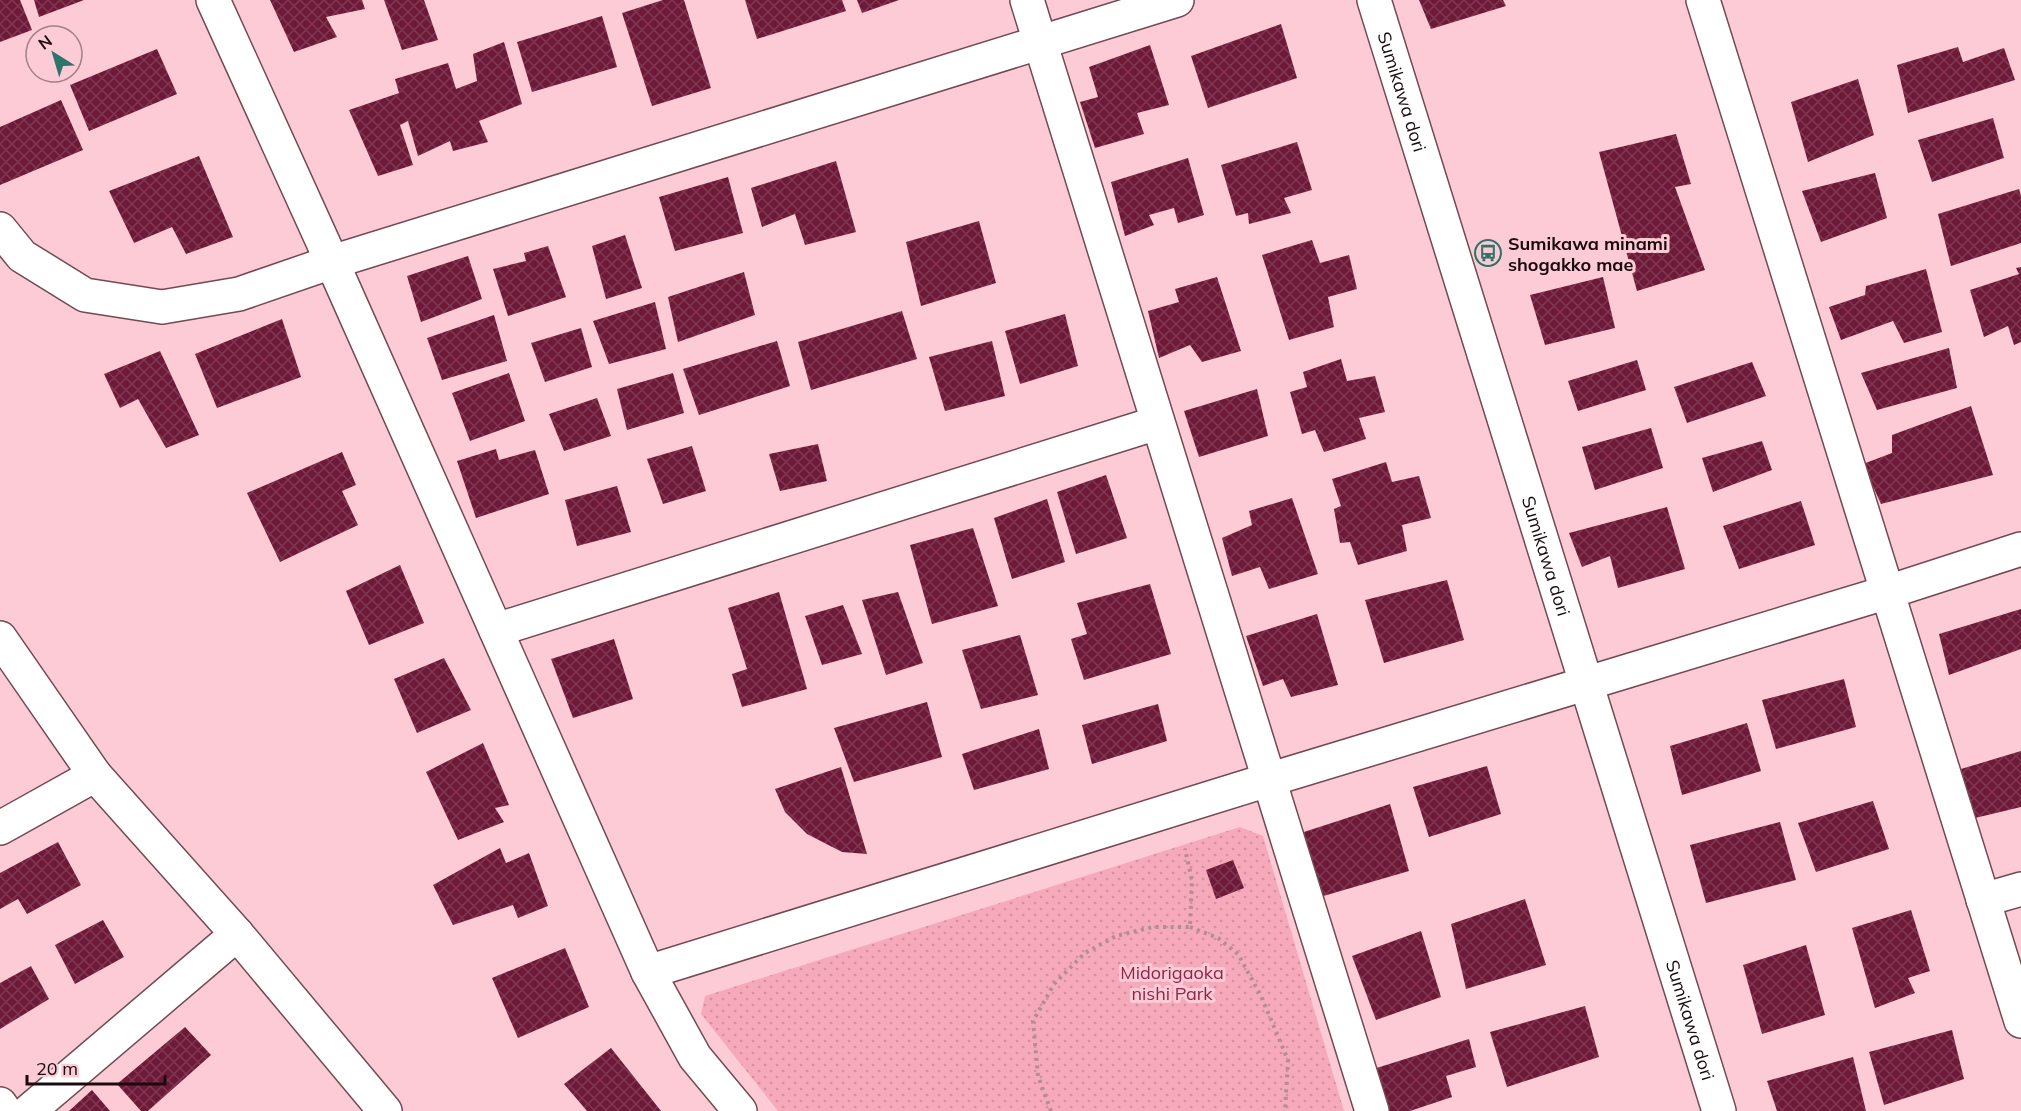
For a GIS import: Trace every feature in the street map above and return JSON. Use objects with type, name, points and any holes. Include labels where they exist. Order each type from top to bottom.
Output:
[{"type":"street","points":[[213,0],[648,972],[694,1057],[740,1111]]},
{"type":"street","points":[[1027,0],[1372,1111]]},
{"type":"street","points":[[0,229],[22,256],[85,295],[162,307],[239,294],[332,262],[1177,0]]},
{"type":"street","name":"Sumikawa dori","points":[[1374,0],[1719,1111]]},
{"type":"street","points":[[1703,0],[2021,1021]]},
{"type":"street","points":[[496,630],[1157,423]]},
{"type":"street","points":[[648,972],[1268,780],[1888,592],[2021,549]]},
{"type":"street","points":[[0,638],[95,775],[237,934],[385,1111]]},
{"type":"street","points":[[0,828],[95,775]]},
{"type":"street","points":[[1983,900],[2021,889]]},
{"type":"street","points":[[29,1111],[237,934]]},
{"type":"street","points":[[0,1104],[5,1111]]},
{"type":"path","points":[[1184,843],[1192,880],[1190,927]]},
{"type":"path","points":[[1051,1111],[1038,1076],[1033,1021],[1054,984],[1085,954],[1116,936],[1152,927],[1190,927],[1218,938],[1238,954],[1261,996],[1288,1060],[1285,1111]]},
{"type":"green space","name":"Midorigaoka nishi Park","points":[[1240,827],[1263,836],[1344,1111],[778,1111],[701,1014],[705,996]]},
{"type":"building","points":[[0,0],[20,0],[30,24],[24,24],[24,33],[0,42]]},
{"type":"building","points":[[34,0],[84,0],[39,17]]},
{"type":"building","points":[[270,0],[362,0],[365,9],[326,17],[337,37],[294,52]]},
{"type":"building","points":[[384,0],[424,0],[438,40],[402,50]]},
{"type":"building","points":[[663,0],[684,0],[711,88],[652,106],[622,13]]},
{"type":"building","points":[[745,0],[842,0],[846,11],[757,39]]},
{"type":"building","points":[[857,0],[899,0],[862,13]]},
{"type":"building","points":[[1419,0],[1503,0],[1506,6],[1431,29]]},
{"type":"building","points":[[602,16],[617,67],[532,92],[517,42]]},
{"type":"building","points":[[1281,24],[1297,78],[1208,108],[1191,56]]},
{"type":"building","points":[[504,42],[522,104],[479,121],[488,142],[453,151],[450,141],[418,156],[408,121],[400,125],[413,165],[378,176],[349,110],[399,93],[395,79],[448,63],[456,89],[477,81],[473,54]]},
{"type":"building","points":[[1150,45],[1169,105],[1137,113],[1144,134],[1095,148],[1080,102],[1098,97],[1089,67]]},
{"type":"building","points":[[1958,47],[1963,62],[2004,48],[2015,80],[1908,113],[1897,65]]},
{"type":"building","points":[[157,49],[177,94],[89,131],[70,85],[84,84],[84,79]]},
{"type":"building","points":[[1858,79],[1874,135],[1808,162],[1791,102]]},
{"type":"building","points":[[61,100],[83,150],[0,185],[0,127]]},
{"type":"building","points":[[1993,118],[2004,158],[1932,182],[1918,140]]},
{"type":"building","points":[[1676,134],[1691,184],[1675,187],[1705,270],[1637,291],[1599,152]]},
{"type":"building","points":[[1297,142],[1312,190],[1284,198],[1291,213],[1249,224],[1248,213],[1236,216],[1221,165]]},
{"type":"building","points":[[199,156],[233,237],[186,254],[172,227],[134,243],[109,191]]},
{"type":"building","points":[[1188,158],[1204,215],[1178,223],[1174,208],[1149,215],[1154,225],[1125,236],[1111,182]]},
{"type":"building","points":[[836,161],[856,232],[805,245],[795,214],[762,227],[751,188]]},
{"type":"building","points":[[1875,173],[1887,218],[1821,242],[1802,191]]},
{"type":"building","points":[[728,177],[743,233],[675,251],[659,197]]},
{"type":"building","points":[[2019,189],[2021,243],[1951,266],[1938,214]]},
{"type":"building","points":[[979,221],[996,283],[921,306],[906,242]]},
{"type":"building","points":[[625,235],[642,288],[606,299],[592,246]]},
{"type":"building","points":[[1312,240],[1320,263],[1349,255],[1357,289],[1328,297],[1334,327],[1289,340],[1262,255]]},
{"type":"building","points":[[548,246],[566,297],[508,316],[493,269],[526,261],[524,253]]},
{"type":"building","points":[[468,256],[482,299],[421,322],[407,276]]},
{"type":"building","points":[[2021,267],[2021,342],[2014,345],[2008,326],[1984,337],[1970,290],[2019,274],[2016,268]]},
{"type":"building","points":[[1926,269],[1942,332],[1904,343],[1893,321],[1841,340],[1829,307],[1865,295],[1866,286]]},
{"type":"building","points":[[744,272],[755,315],[678,342],[668,297]]},
{"type":"building","points":[[1217,277],[1241,351],[1202,362],[1190,345],[1159,358],[1148,311],[1179,302],[1175,289]]},
{"type":"building","points":[[1603,277],[1615,328],[1545,345],[1530,295]]},
{"type":"building","points":[[655,302],[666,349],[609,364],[593,321]]},
{"type":"building","points":[[902,311],[917,359],[811,390],[798,342]]},
{"type":"building","points":[[1065,314],[1078,366],[1020,384],[1005,331]]},
{"type":"building","points":[[494,315],[507,361],[442,380],[427,338]]},
{"type":"building","points":[[282,319],[301,377],[217,408],[195,354]]},
{"type":"building","points":[[581,328],[592,367],[545,382],[531,343]]},
{"type":"building","points":[[777,341],[790,386],[699,415],[683,369]]},
{"type":"building","points":[[992,341],[1005,396],[945,411],[929,357]]},
{"type":"building","points":[[1949,348],[1957,388],[1877,410],[1861,373]]},
{"type":"building","points":[[160,351],[199,435],[166,448],[138,399],[120,408],[104,374]]},
{"type":"building","points":[[1341,359],[1347,381],[1375,376],[1385,412],[1359,418],[1366,439],[1324,452],[1315,430],[1302,434],[1290,392],[1307,387],[1303,372]]},
{"type":"building","points":[[1637,360],[1646,390],[1578,411],[1568,381]]},
{"type":"building","points":[[1752,362],[1766,396],[1687,423],[1674,387]]},
{"type":"building","points":[[509,373],[525,421],[470,441],[452,393]]},
{"type":"building","points":[[673,373],[684,413],[627,430],[617,389]]},
{"type":"building","points":[[1257,389],[1268,436],[1199,457],[1184,411]]},
{"type":"building","points":[[597,398],[611,436],[564,451],[549,414]]},
{"type":"building","points":[[1971,406],[1993,475],[1881,504],[1863,464],[1892,453],[1892,435]]},
{"type":"building","points":[[1651,428],[1663,468],[1595,490],[1582,447]]},
{"type":"building","points":[[1762,441],[1772,470],[1713,492],[1702,458]]},
{"type":"building","points":[[818,444],[827,481],[780,491],[769,454]]},
{"type":"building","points":[[692,446],[706,491],[663,504],[647,459]]},
{"type":"building","points":[[496,449],[499,460],[535,450],[549,494],[476,518],[457,461]]},
{"type":"building","points":[[342,452],[356,485],[342,491],[358,525],[280,562],[247,493]]},
{"type":"building","points":[[1386,462],[1392,482],[1419,476],[1431,518],[1402,525],[1407,551],[1358,565],[1350,542],[1340,543],[1334,509],[1341,506],[1332,479]]},
{"type":"building","points":[[1106,475],[1127,538],[1076,554],[1057,492]]},
{"type":"building","points":[[617,486],[631,532],[577,546],[565,500]]},
{"type":"building","points":[[1292,498],[1318,574],[1269,589],[1260,567],[1232,576],[1222,538],[1252,525],[1249,511]]},
{"type":"building","points":[[1047,499],[1065,562],[1012,579],[994,518]]},
{"type":"building","points":[[1801,501],[1815,545],[1739,569],[1723,526]]},
{"type":"building","points":[[1667,507],[1685,569],[1618,588],[1610,556],[1582,567],[1569,533]]},
{"type":"building","points":[[973,528],[998,606],[932,624],[910,545]]},
{"type":"building","points":[[400,565],[424,623],[369,645],[346,591]]},
{"type":"building","points":[[1447,580],[1464,640],[1384,663],[1365,600]]},
{"type":"building","points":[[1150,584],[1171,654],[1084,680],[1071,639],[1087,634],[1077,603]]},
{"type":"building","points":[[779,592],[807,689],[742,707],[732,674],[747,669],[728,608]]},
{"type":"building","points":[[898,592],[923,663],[886,675],[862,600]]},
{"type":"building","points":[[843,605],[862,654],[822,665],[805,616]]},
{"type":"building","points":[[2021,609],[2021,649],[1949,675],[1939,634]]},
{"type":"building","points":[[1317,614],[1338,685],[1291,697],[1283,679],[1263,686],[1246,636]]},
{"type":"building","points":[[1020,635],[1038,695],[981,709],[962,650]]},
{"type":"building","points":[[614,639],[633,699],[573,718],[551,659]]},
{"type":"building","points":[[444,658],[471,710],[417,733],[394,679]]},
{"type":"building","points":[[1844,679],[1856,727],[1776,749],[1762,700]]},
{"type":"building","points":[[927,702],[942,757],[854,782],[834,728]]},
{"type":"building","points":[[1158,704],[1167,741],[1092,764],[1082,725]]},
{"type":"building","points":[[1747,723],[1761,771],[1682,795],[1670,746]]},
{"type":"building","points":[[1039,729],[1049,769],[974,790],[962,754]]},
{"type":"building","points":[[483,743],[509,805],[495,808],[504,822],[458,840],[426,772]]},
{"type":"building","points":[[2021,751],[2021,807],[1975,818],[1961,769]]},
{"type":"building","points":[[1487,766],[1501,814],[1429,837],[1413,787]]},
{"type":"building","points":[[841,767],[867,854],[842,852],[807,834],[785,812],[775,789]]},
{"type":"building","points":[[1873,801],[1889,849],[1816,872],[1798,823]]},
{"type":"building","points":[[1390,804],[1409,871],[1320,897],[1304,832]]},
{"type":"building","points":[[1780,822],[1796,880],[1706,903],[1690,845]]},
{"type":"building","points":[[58,842],[81,885],[27,914],[18,899],[0,909],[0,873]]},
{"type":"building","points":[[500,848],[506,863],[529,853],[548,906],[518,918],[513,905],[453,925],[433,885]]},
{"type":"building","points":[[1233,860],[1244,888],[1216,899],[1206,870]]},
{"type":"building","points":[[1525,899],[1546,965],[1466,989],[1451,924]]},
{"type":"building","points":[[1911,910],[1930,971],[1908,978],[1915,993],[1875,1008],[1852,928]]},
{"type":"building","points":[[103,920],[124,957],[75,984],[55,945]]},
{"type":"building","points":[[1421,931],[1441,997],[1376,1020],[1352,956]]},
{"type":"building","points":[[1806,945],[1825,1015],[1762,1034],[1743,965]]},
{"type":"building","points":[[565,948],[589,1007],[518,1038],[492,978]]},
{"type":"building","points":[[31,966],[49,999],[0,1029],[0,983]]},
{"type":"building","points":[[1585,1006],[1599,1057],[1507,1087],[1490,1032]]},
{"type":"building","points":[[185,1027],[211,1055],[148,1111],[141,1111],[117,1084]]},
{"type":"building","points":[[1952,1030],[1964,1079],[1884,1105],[1869,1052]]},
{"type":"building","points":[[1469,1039],[1476,1067],[1446,1076],[1452,1097],[1410,1111],[1380,1111],[1367,1071]]},
{"type":"building","points":[[611,1048],[661,1111],[587,1111],[564,1084]]},
{"type":"building","points":[[1853,1057],[1866,1111],[1777,1111],[1767,1081]]},
{"type":"building","points":[[92,1090],[110,1111],[69,1111]]},
{"type":"place","name":"Sumikawa minami shogakko mae","points":[[1488,253]]}]
